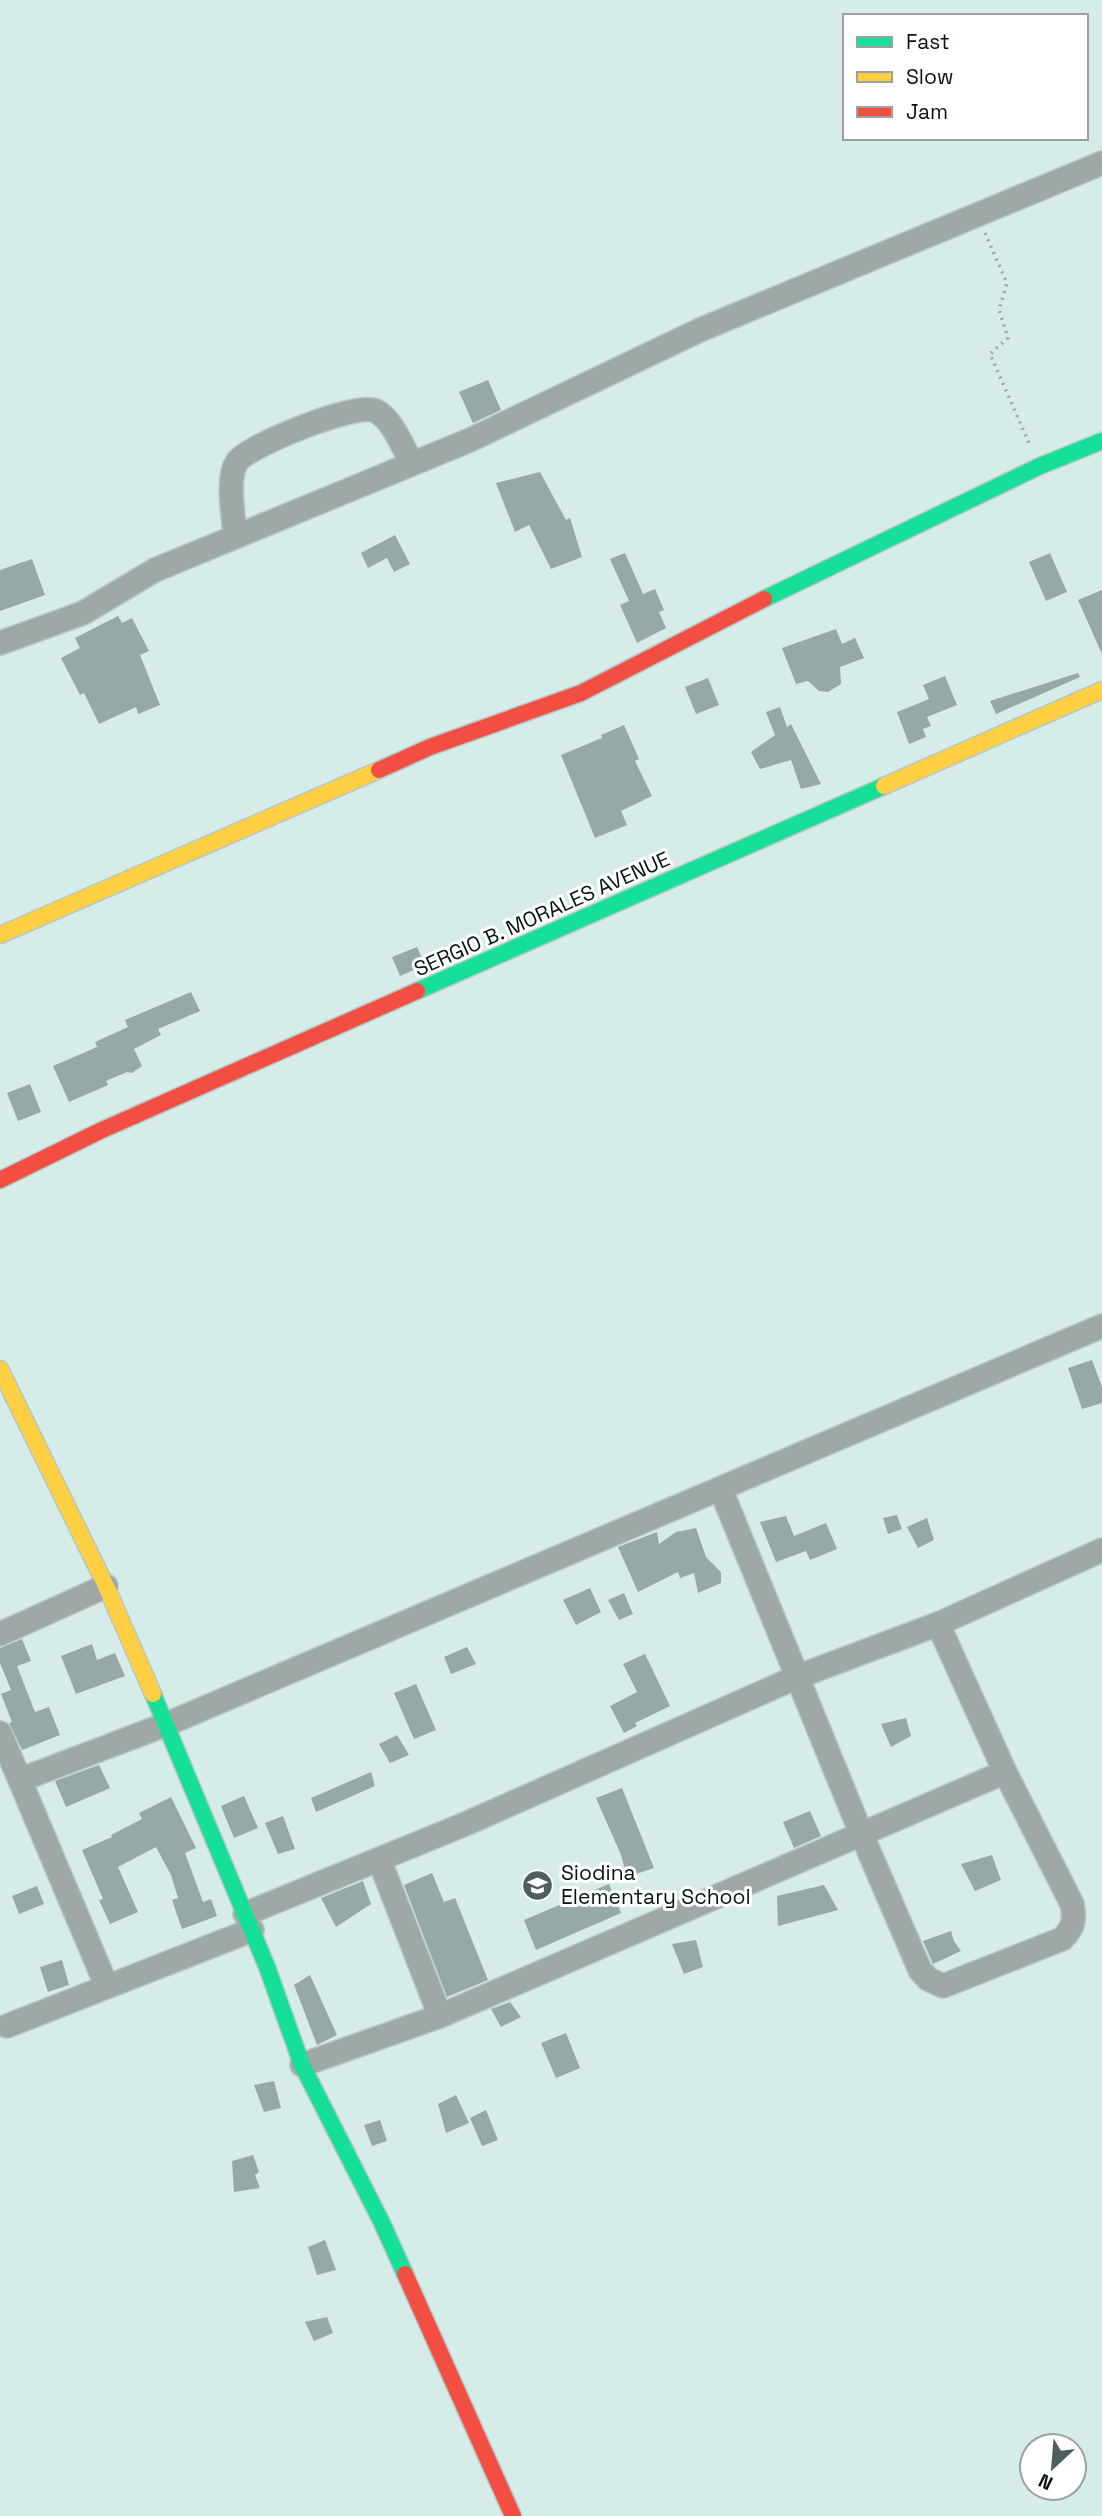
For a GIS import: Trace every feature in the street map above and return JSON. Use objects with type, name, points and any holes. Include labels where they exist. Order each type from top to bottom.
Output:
[{"type":"street","points":[[0,643],[83,613],[155,570],[470,440],[700,330],[1102,163]]},
{"type":"street","points":[[235,537],[232,479],[237,461],[243,454],[304,427],[352,410],[367,408],[376,411],[391,428],[412,464]]},
{"type":"street","points":[[0,935],[430,747],[581,693],[761,600],[1040,466],[1102,441]]},
{"type":"street","name":"SERGIO B. MORALES AVENUE","points":[[0,1180],[279,1051],[1102,690]]},
{"type":"street","points":[[20,1780],[167,1724],[1102,1326]]},
{"type":"street","points":[[0,1369],[106,1586],[167,1724],[248,1922],[302,2065],[382,2223],[513,2516]]},
{"type":"street","points":[[721,1490],[920,1970],[935,1984],[943,1986],[1062,1939],[1071,1930],[1075,1919],[1072,1904],[1005,1772],[938,1624]]},
{"type":"street","points":[[7,2026],[107,1987],[379,1859],[463,1825],[797,1677],[938,1624],[1102,1549]]},
{"type":"street","points":[[0,1634],[106,1586]]},
{"type":"street","points":[[0,1733],[107,1987]]},
{"type":"street","points":[[302,2065],[440,2016],[1005,1772]]},
{"type":"street","points":[[379,1859],[440,2016]]},
{"type":"path","points":[[977,215],[1007,283],[999,310],[1008,338],[990,354],[1040,466]]},
{"type":"building","points":[[488,380],[501,410],[473,423],[459,392]]},
{"type":"building","points":[[540,472],[566,520],[570,518],[582,557],[551,569],[529,525],[515,532],[496,483]]},
{"type":"building","points":[[395,535],[410,564],[394,572],[387,558],[368,568],[361,553]]},
{"type":"building","points":[[625,553],[643,594],[655,589],[664,610],[659,612],[666,628],[637,643],[620,605],[629,601],[610,559]]},
{"type":"building","points":[[1050,553],[1067,592],[1046,601],[1029,562]]},
{"type":"building","points":[[32,559],[45,595],[0,611],[0,570]]},
{"type":"building","points":[[1102,590],[1102,654],[1078,600]]},
{"type":"building","points":[[118,616],[122,623],[132,618],[149,651],[140,655],[160,705],[138,714],[136,707],[99,724],[84,693],[80,695],[61,658],[80,648],[75,638]]},
{"type":"building","points":[[836,629],[842,644],[855,638],[864,658],[840,667],[841,684],[828,692],[819,691],[808,681],[796,684],[782,648]]},
{"type":"building","points":[[1078,673],[1080,677],[996,714],[990,701]]},
{"type":"building","points":[[945,676],[957,705],[927,717],[931,726],[923,729],[926,737],[909,744],[897,712],[929,699],[923,685]]},
{"type":"building","points":[[708,678],[719,705],[696,714],[685,687]]},
{"type":"building","points":[[780,707],[787,727],[791,724],[821,784],[801,789],[791,760],[760,769],[751,752],[775,735],[766,712]]},
{"type":"building","points":[[624,725],[639,759],[635,761],[652,796],[621,811],[627,825],[595,838],[561,755],[602,738],[601,735]]},
{"type":"building","points":[[417,947],[425,965],[400,976],[392,957]]},
{"type":"building","points":[[191,992],[200,1011],[158,1029],[161,1035],[134,1049],[142,1066],[132,1073],[127,1072],[106,1081],[108,1085],[69,1102],[53,1066],[97,1047],[95,1042],[128,1027],[125,1020]]},
{"type":"building","points":[[30,1084],[41,1112],[18,1121],[7,1093]]},
{"type":"building","points":[[1092,1360],[1102,1387],[1102,1403],[1082,1409],[1068,1368]]},
{"type":"building","points":[[897,1515],[902,1529],[888,1534],[883,1518]]},
{"type":"building","points":[[786,1516],[794,1536],[826,1523],[837,1549],[810,1560],[806,1551],[776,1562],[760,1522]]},
{"type":"building","points":[[927,1518],[934,1540],[918,1548],[907,1527]]},
{"type":"building","points":[[696,1528],[706,1557],[721,1572],[721,1583],[698,1593],[694,1573],[680,1578],[678,1572],[638,1592],[618,1547],[657,1532],[659,1544],[676,1532]]},
{"type":"building","points":[[590,1588],[601,1612],[576,1625],[563,1600]]},
{"type":"building","points":[[624,1593],[633,1614],[619,1620],[608,1600]]},
{"type":"building","points":[[22,1639],[31,1661],[17,1666],[35,1712],[49,1707],[60,1735],[22,1750],[9,1723],[12,1722],[1,1694],[11,1690],[0,1663],[0,1648]]},
{"type":"building","points":[[92,1644],[97,1660],[115,1653],[125,1676],[76,1694],[61,1656]]},
{"type":"building","points":[[467,1647],[476,1664],[451,1674],[444,1657]]},
{"type":"building","points":[[645,1654],[670,1706],[635,1723],[637,1726],[624,1733],[610,1706],[637,1692],[623,1664]]},
{"type":"building","points":[[416,1684],[436,1730],[414,1739],[394,1693]]},
{"type":"building","points":[[906,1718],[911,1736],[891,1747],[881,1724]]},
{"type":"building","points":[[397,1735],[409,1755],[390,1763],[379,1744]]},
{"type":"building","points":[[99,1765],[110,1788],[66,1807],[55,1781]]},
{"type":"building","points":[[371,1772],[375,1786],[316,1812],[311,1798]]},
{"type":"building","points":[[622,1788],[654,1868],[627,1877],[621,1855],[596,1798]]},
{"type":"building","points":[[244,1796],[258,1828],[234,1838],[221,1806]]},
{"type":"building","points":[[171,1797],[196,1848],[185,1853],[203,1902],[211,1899],[217,1916],[182,1929],[172,1900],[178,1898],[171,1875],[156,1847],[118,1867],[138,1912],[110,1924],[99,1900],[103,1899],[82,1850],[112,1837],[111,1835],[142,1819],[139,1813]]},
{"type":"building","points":[[810,1811],[821,1836],[794,1848],[783,1822]]},
{"type":"building","points":[[283,1816],[295,1849],[278,1854],[265,1823]]},
{"type":"building","points":[[992,1855],[1001,1880],[975,1891],[961,1864]]},
{"type":"building","points":[[432,1873],[444,1902],[455,1898],[488,1980],[447,1997],[404,1885]]},
{"type":"building","points":[[363,1881],[371,1904],[336,1927],[321,1898]]},
{"type":"building","points":[[609,1884],[621,1913],[536,1950],[524,1920]]},
{"type":"building","points":[[824,1885],[838,1910],[778,1926],[777,1896]]},
{"type":"building","points":[[37,1886],[44,1904],[19,1914],[12,1896]]},
{"type":"building","points":[[951,1931],[961,1951],[933,1964],[923,1941]]},
{"type":"building","points":[[696,1940],[703,1967],[684,1974],[672,1944]]},
{"type":"building","points":[[62,1960],[69,1985],[48,1992],[40,1967]]},
{"type":"building","points":[[310,1975],[337,2035],[317,2045],[294,1985]]},
{"type":"building","points":[[510,2002],[521,2017],[501,2027],[491,2009]]},
{"type":"building","points":[[566,2033],[580,2068],[556,2078],[541,2043]]},
{"type":"building","points":[[274,2081],[281,2108],[264,2112],[254,2085]]},
{"type":"building","points":[[456,2095],[469,2123],[446,2133],[438,2104]]},
{"type":"building","points":[[486,2110],[498,2140],[482,2146],[470,2118]]},
{"type":"building","points":[[380,2120],[387,2141],[372,2146],[364,2125]]},
{"type":"building","points":[[253,2155],[259,2172],[255,2175],[260,2188],[234,2192],[232,2161]]},
{"type":"building","points":[[325,2240],[336,2270],[317,2275],[308,2247]]},
{"type":"building","points":[[327,2317],[333,2333],[314,2341],[305,2322]]},
{"type":"traffic: fast","points":[[764,599],[1040,466],[1102,441]]},
{"type":"traffic: fast","points":[[417,991],[884,786]]},
{"type":"traffic: fast","points":[[153,1694],[267,1967],[302,2065],[405,2274]]},
{"type":"traffic: slow","points":[[884,786],[1102,690]]},
{"type":"traffic: slow","points":[[0,935],[379,770]]},
{"type":"traffic: slow","points":[[0,1369],[106,1586],[153,1694]]},
{"type":"traffic: jam","points":[[379,770],[430,747],[581,693],[764,599]]},
{"type":"traffic: jam","points":[[0,1180],[102,1130],[417,991]]},
{"type":"traffic: jam","points":[[405,2274],[513,2516]]},
{"type":"place","name":"Siodina Elementary School","points":[[538,1885]]}]
